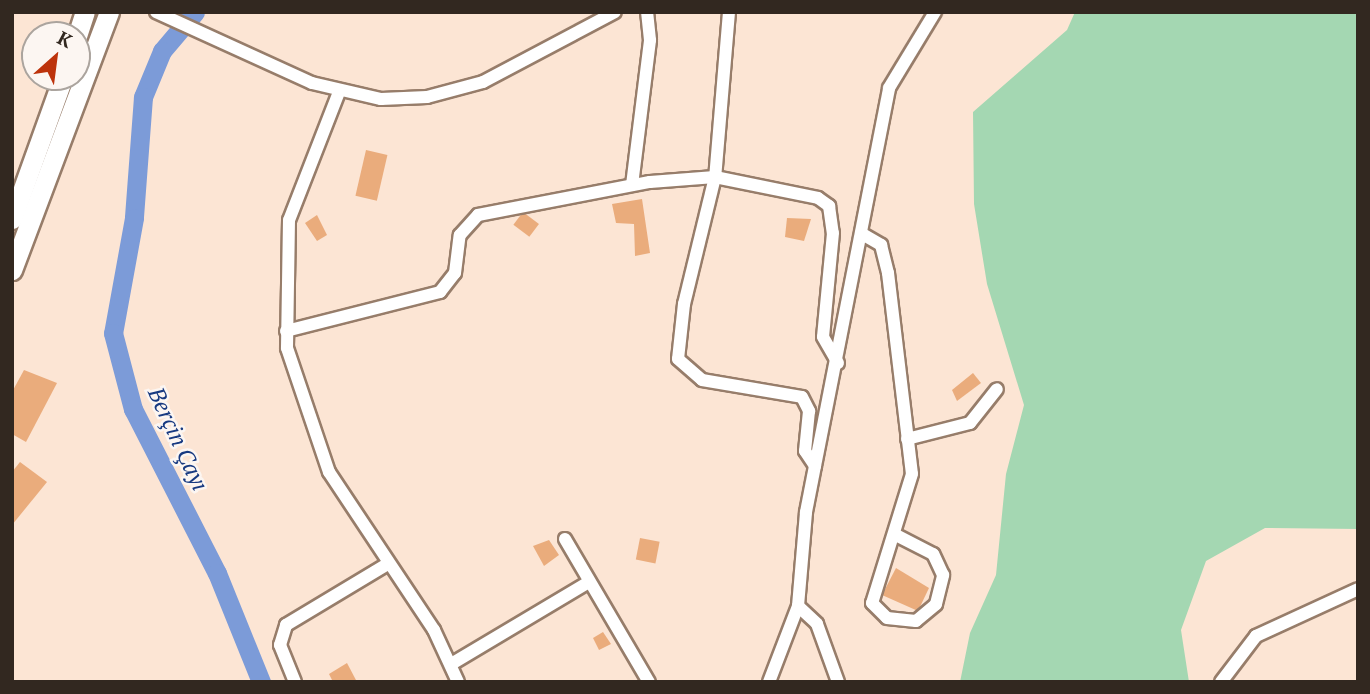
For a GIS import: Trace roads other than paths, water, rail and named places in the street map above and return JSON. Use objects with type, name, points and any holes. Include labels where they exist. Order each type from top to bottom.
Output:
[{"type":"highway","points":[[12,270],[109,12]]},
{"type":"highway","points":[[12,219],[58,91]]},
{"type":"street","points":[[156,12],[339,92],[404,99],[466,88],[615,12]]},
{"type":"street","points":[[632,186],[650,40],[647,12]]},
{"type":"street","points":[[730,12],[715,177],[684,304],[678,359],[702,380],[802,397],[809,411],[805,451],[816,466]]},
{"type":"street","points":[[769,682],[798,606],[816,466],[864,235],[889,88],[935,12]]},
{"type":"street","points":[[339,92],[289,220],[286,331],[300,399],[329,472],[386,565],[453,663],[458,682]]},
{"type":"street","points":[[286,331],[440,292],[455,273],[460,235],[478,215],[632,186],[715,177],[818,198],[829,206],[833,233],[823,337],[838,363]]},
{"type":"street","points":[[864,235],[883,248],[912,484],[872,603],[887,618],[916,621],[936,604],[943,575],[933,554],[896,535]]},
{"type":"street","points":[[908,439],[970,423],[997,389]]},
{"type":"street","points":[[565,539],[587,583],[649,682]]},
{"type":"street","points":[[295,682],[281,650],[286,625],[386,565]]},
{"type":"street","points":[[453,663],[587,583]]},
{"type":"street","points":[[1221,682],[1256,636],[1358,589]]},
{"type":"street","points":[[798,606],[817,624],[838,682]]},
{"type":"waterway","name":"Berçin Çayı","points":[[195,12],[162,51],[143,97],[134,218],[113,333],[133,409],[217,573],[261,682]]}]
